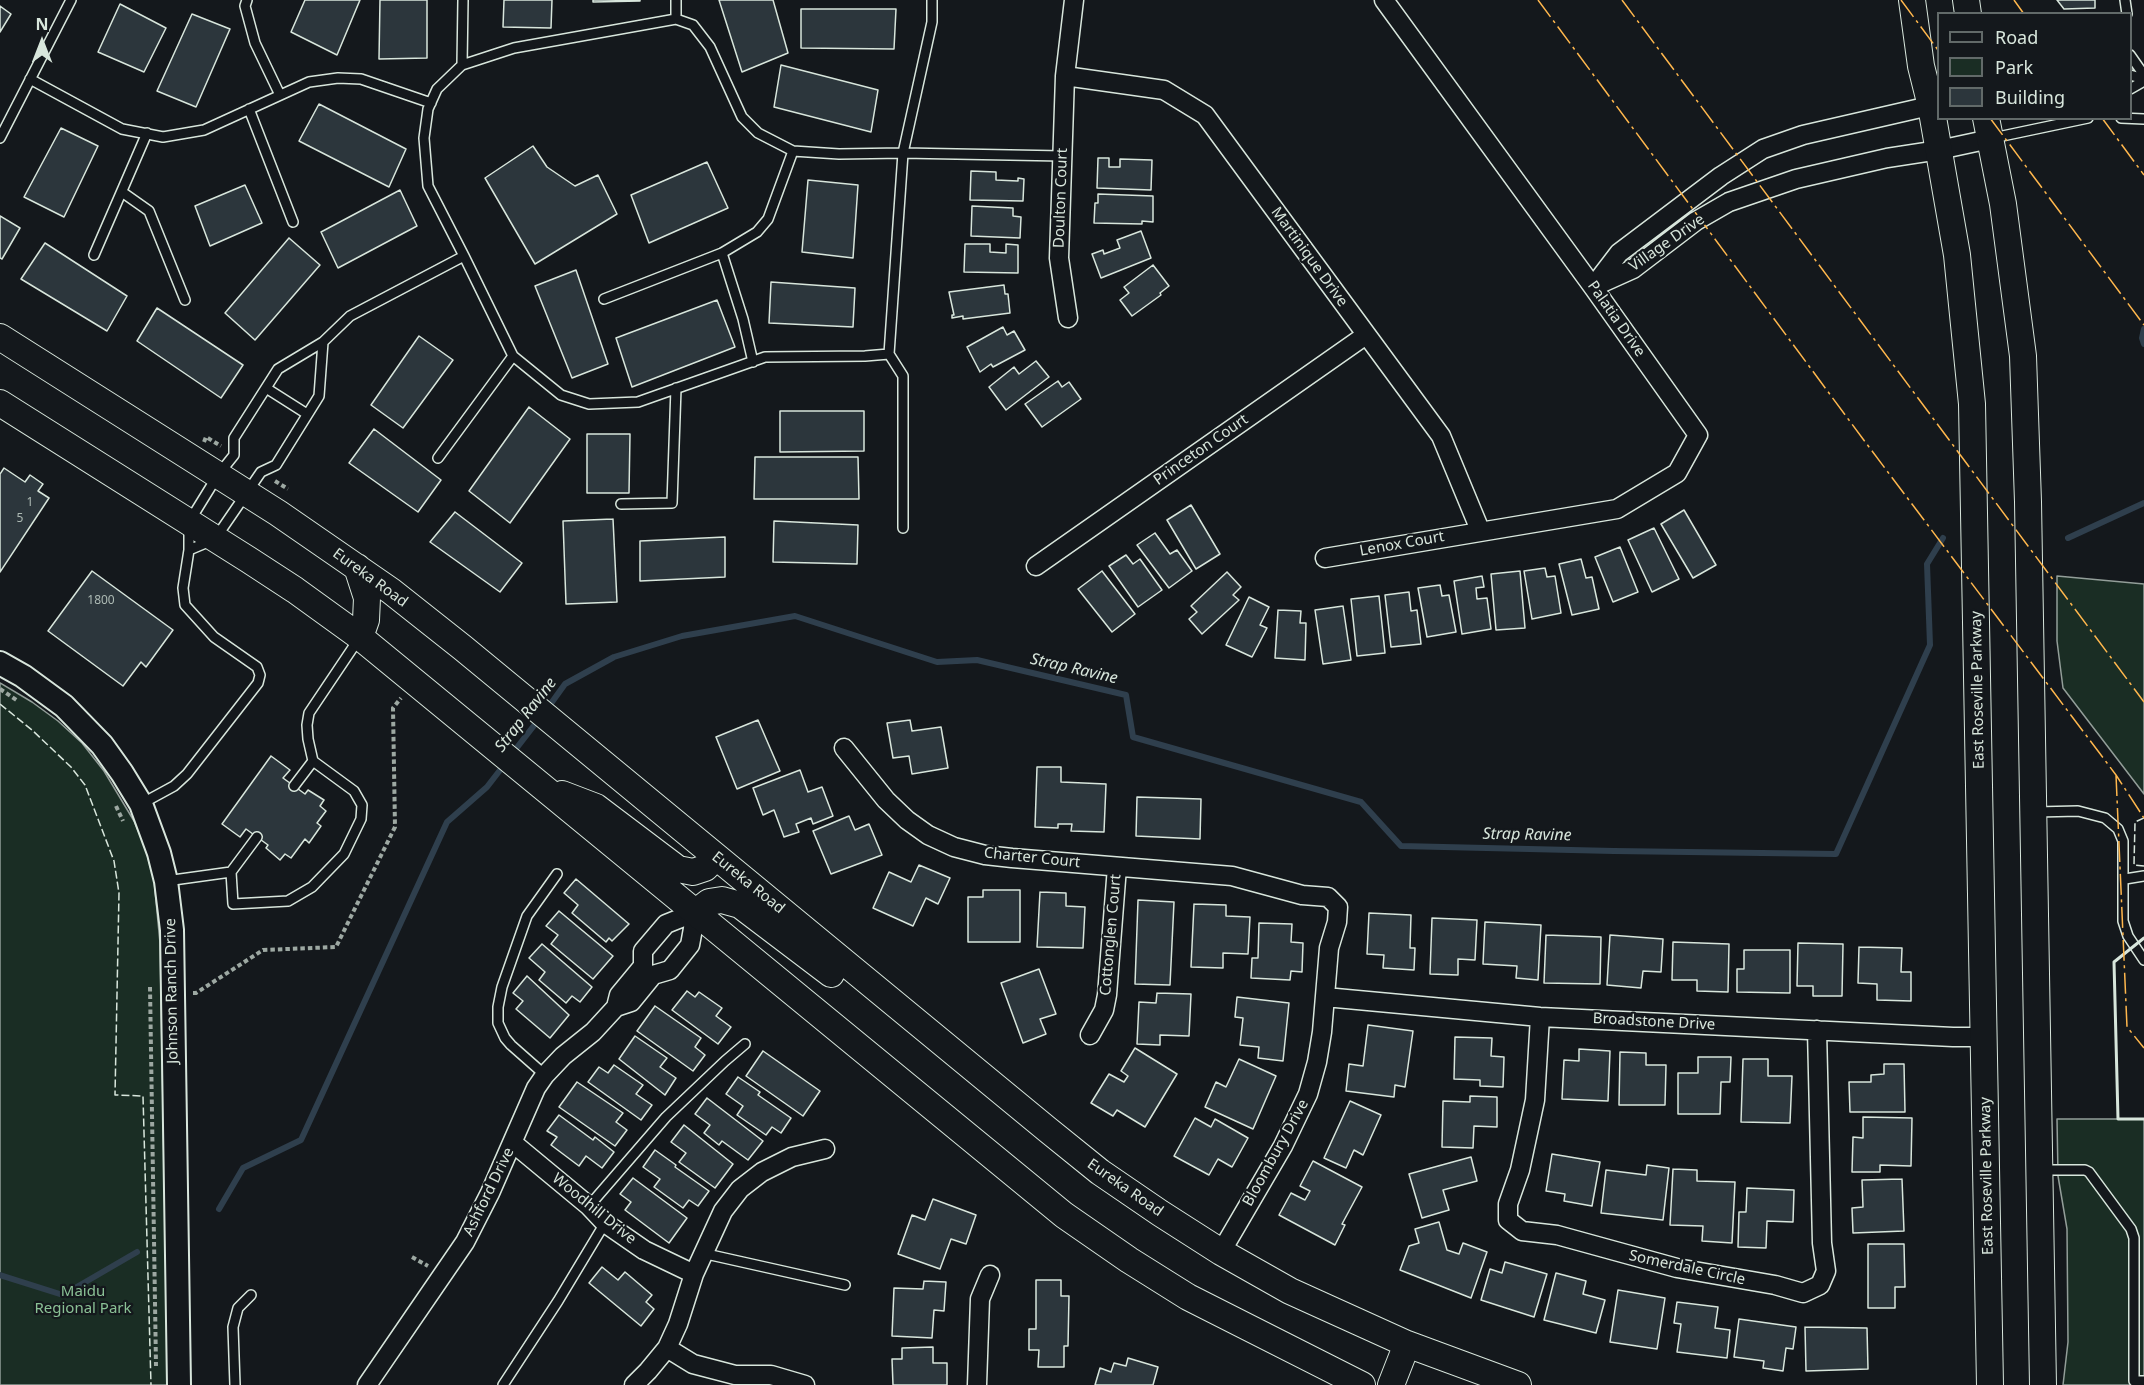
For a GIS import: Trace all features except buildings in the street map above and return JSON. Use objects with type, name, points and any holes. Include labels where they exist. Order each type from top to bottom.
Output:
[{"type":"main road","name":"East Roseville Parkway","points":[[1912,0],[1921,66],[1935,105],[1939,150],[1957,255],[1972,404],[1990,1385]]},
{"type":"main road","points":[[1988,129],[2008,238],[2023,356],[2028,502],[2043,1385]]},
{"type":"main road","name":"Eureka Road","points":[[0,337],[218,475],[357,567],[501,680],[1100,1172],[1221,1252],[1290,1291],[1407,1344],[1518,1385]]},
{"type":"main road","points":[[0,403],[295,590],[360,637],[1064,1215],[1188,1297],[1362,1385]]},
{"type":"main road","points":[[357,567],[367,598],[366,620],[360,637]]},
{"type":"main road","points":[[537,782],[596,807],[678,869],[693,872],[705,868],[716,857]]},
{"type":"main road","points":[[696,912],[709,902],[722,900],[740,905],[839,980],[886,998]]},
{"type":"main road","points":[[1391,1385],[1407,1344]]},
{"type":"street","name":"Doulton Court","points":[[1068,318],[1059,258],[1065,76],[1074,0]]},
{"type":"street","name":"Palatia Drive","points":[[1384,0],[1698,435],[1677,473],[1617,509],[1480,530]]},
{"type":"street","name":"Martinique Drive","points":[[1065,76],[1164,90],[1205,115],[1442,436],[1480,530]]},
{"type":"street","name":"Village Drive","points":[[1593,287],[1619,254],[1721,176],[1762,149],[1803,135],[1935,105]]},
{"type":"street","name":"Village Drive","points":[[1593,287],[1633,269],[1696,221],[1729,202],[1796,180],[1887,158],[1939,150],[1988,129]]},
{"type":"street","name":"Princeton Court","points":[[1036,566],[1366,335]]},
{"type":"street","name":"Lenox Court","points":[[1325,558],[1480,530]]},
{"type":"street","name":"Johnson Ranch Drive","points":[[0,663],[42,689],[84,724],[102,745],[141,804],[159,853],[166,881],[172,930],[179,1385]]},
{"type":"street","name":"Charter Court","points":[[843,748],[886,800],[907,820],[928,834],[954,846],[985,855],[1232,876],[1302,895],[1328,897],[1338,907]]},
{"type":"street","name":"Cottonglen Court","points":[[1090,1035],[1104,1010],[1107,995],[1117,867]]},
{"type":"street","name":"Bloombury Drive","points":[[1221,1252],[1282,1146],[1308,1094],[1322,1032],[1329,948],[1337,922],[1338,907]]},
{"type":"street","name":"Ashford Drive","points":[[648,971],[643,951],[666,924],[696,912]]},
{"type":"street","name":"Ashford Drive","points":[[367,1385],[465,1242],[544,1075],[593,1032],[616,1006],[619,994],[648,971],[670,970],[690,945],[696,912]]},
{"type":"street","name":"Broadstone Drive","points":[[1325,997],[1540,1017],[1984,1037]]},
{"type":"street","name":"Somerdale Circle","points":[[1540,1017],[1535,1100],[1521,1170],[1508,1204],[1508,1220],[1522,1232],[1557,1235],[1677,1268],[1775,1285],[1803,1293],[1820,1285],[1826,1271],[1822,1243],[1817,1030]]},
{"type":"street","name":"Woodhill Drive","points":[[513,1143],[589,1206],[605,1223],[644,1250],[694,1274]]},
{"type":"street","points":[[634,1385],[667,1348],[678,1324],[702,1253],[723,1211],[740,1189],[762,1172],[792,1157],[825,1149]]},
{"type":"street","points":[[978,1385],[980,1299],[990,1275]]},
{"type":"street","points":[[667,1348],[693,1364],[735,1375],[771,1375],[805,1385]]},
{"type":"lane","points":[[0,138],[71,0]]},
{"type":"lane","points":[[247,0],[245,6],[255,42],[280,95]]},
{"type":"lane","points":[[462,65],[463,0]]},
{"type":"lane","points":[[676,0],[676,19]]},
{"type":"lane","points":[[903,528],[903,376],[888,354],[903,153],[932,22],[932,0]]},
{"type":"lane","points":[[888,354],[765,357],[638,402],[589,404],[561,395],[513,356],[428,186],[424,138],[428,109],[437,89],[462,65],[514,48],[676,19],[693,25],[710,47],[742,117],[758,133],[793,151],[839,154],[1063,156]]},
{"type":"lane","points":[[2132,58],[2144,78],[2132,87]]},
{"type":"lane","points":[[30,79],[122,129],[163,137],[204,130],[309,82],[338,78],[361,79],[431,103]]},
{"type":"lane","points":[[249,109],[293,222]]},
{"type":"lane","points":[[1988,129],[2070,120]]},
{"type":"lane","points":[[94,255],[147,133]]},
{"type":"lane","points":[[604,299],[722,252],[757,232],[768,219],[793,151]]},
{"type":"lane","points":[[122,192],[149,211],[185,300]]},
{"type":"lane","points":[[722,252],[743,319],[753,362]]},
{"type":"lane","points":[[141,804],[174,786],[187,774],[258,683],[260,675],[256,667],[214,637],[185,605],[183,588],[189,550],[189,522],[218,475],[234,455],[234,438],[278,369],[323,342],[350,316],[465,256]]},
{"type":"lane","points":[[189,550],[215,539],[261,472],[276,465],[319,396],[323,342]]},
{"type":"lane","points":[[438,458],[513,356]]},
{"type":"lane","points":[[266,388],[307,414]]},
{"type":"lane","points":[[621,504],[672,503],[676,388]]},
{"type":"lane","points":[[257,837],[231,872],[233,904],[288,901],[312,887],[344,854],[360,819],[362,805],[354,791],[313,761],[307,732],[309,713],[360,637]]},
{"type":"lane","points":[[294,786],[313,761]]},
{"type":"lane","points":[[2034,812],[2078,812],[2105,818],[2118,829],[2124,841],[2124,921],[2128,936],[2144,960]]},
{"type":"lane","points":[[166,881],[231,872]]},
{"type":"lane","points":[[544,1075],[511,1046],[501,1030],[497,1016],[499,998],[527,916],[557,874]]},
{"type":"lane","points":[[2125,879],[2144,876]]},
{"type":"lane","points":[[589,1206],[666,1117],[745,1044]]},
{"type":"lane","points":[[2040,1170],[2085,1170],[2089,1172],[2131,1229],[2134,1238],[2134,1381],[2144,1381]]},
{"type":"lane","points":[[503,1385],[605,1223]]},
{"type":"lane","points":[[702,1253],[845,1285]]},
{"type":"lane","points":[[235,1385],[233,1327],[238,1308],[251,1295]]},
{"type":"path","points":[[0,689],[19,701]]},
{"type":"path","points":[[114,804],[125,825]]},
{"type":"path","points":[[150,982],[156,1374]]},
{"type":"green space","points":[[2057,576],[2144,584],[2144,794],[2063,688],[2057,641]]},
{"type":"green space","name":"Maidu Regional Park","points":[[0,683],[58,721],[82,743],[104,771],[134,821],[145,847],[154,880],[160,943],[168,1385],[0,1385]]},
{"type":"green space","points":[[2057,1119],[2144,1119],[2144,1385],[2063,1385],[2068,1342],[2067,1229],[2058,1176]]},
{"type":"waterway","points":[[2144,329],[2142,338],[2144,344]]},
{"type":"waterway","name":"Strap Ravine","points":[[2068,538],[2144,503]]},
{"type":"waterway","name":"Strap Ravine","points":[[547,709],[565,684],[614,657],[682,636],[795,616],[937,662],[977,660],[1126,695],[1133,737],[1361,802],[1401,846],[1836,854],[1930,645],[1927,564],[1943,538]]},
{"type":"waterway","name":"Strap Ravine","points":[[512,754],[539,719]]},
{"type":"waterway","name":"Strap Ravine","points":[[219,1209],[243,1168],[301,1140],[447,822],[487,787],[504,765]]},
{"type":"waterway","name":"Strap Ravine","points":[[0,1275],[63,1295],[137,1252]]},
{"type":"fence","points":[[0,704],[71,767],[85,785],[114,861],[119,893],[115,1095],[143,1096],[151,1385]]},
{"type":"fence","points":[[2144,818],[2135,822],[2134,865],[2144,866]]},
{"type":"wall","points":[[2144,938],[2114,962],[2118,1119],[2144,1119]]},
{"type":"power","points":[[1538,0],[1863,439],[2116,775],[2144,818]]},
{"type":"power","points":[[1622,0],[2144,702]]},
{"type":"power","points":[[1901,0],[1937,49]]},
{"type":"power","points":[[2014,0],[2023,12]]},
{"type":"power","points":[[1991,120],[2144,325]]},
{"type":"power","points":[[2103,120],[2144,175]]},
{"type":"power","points":[[2116,775],[2127,1027],[2144,1048]]}]
